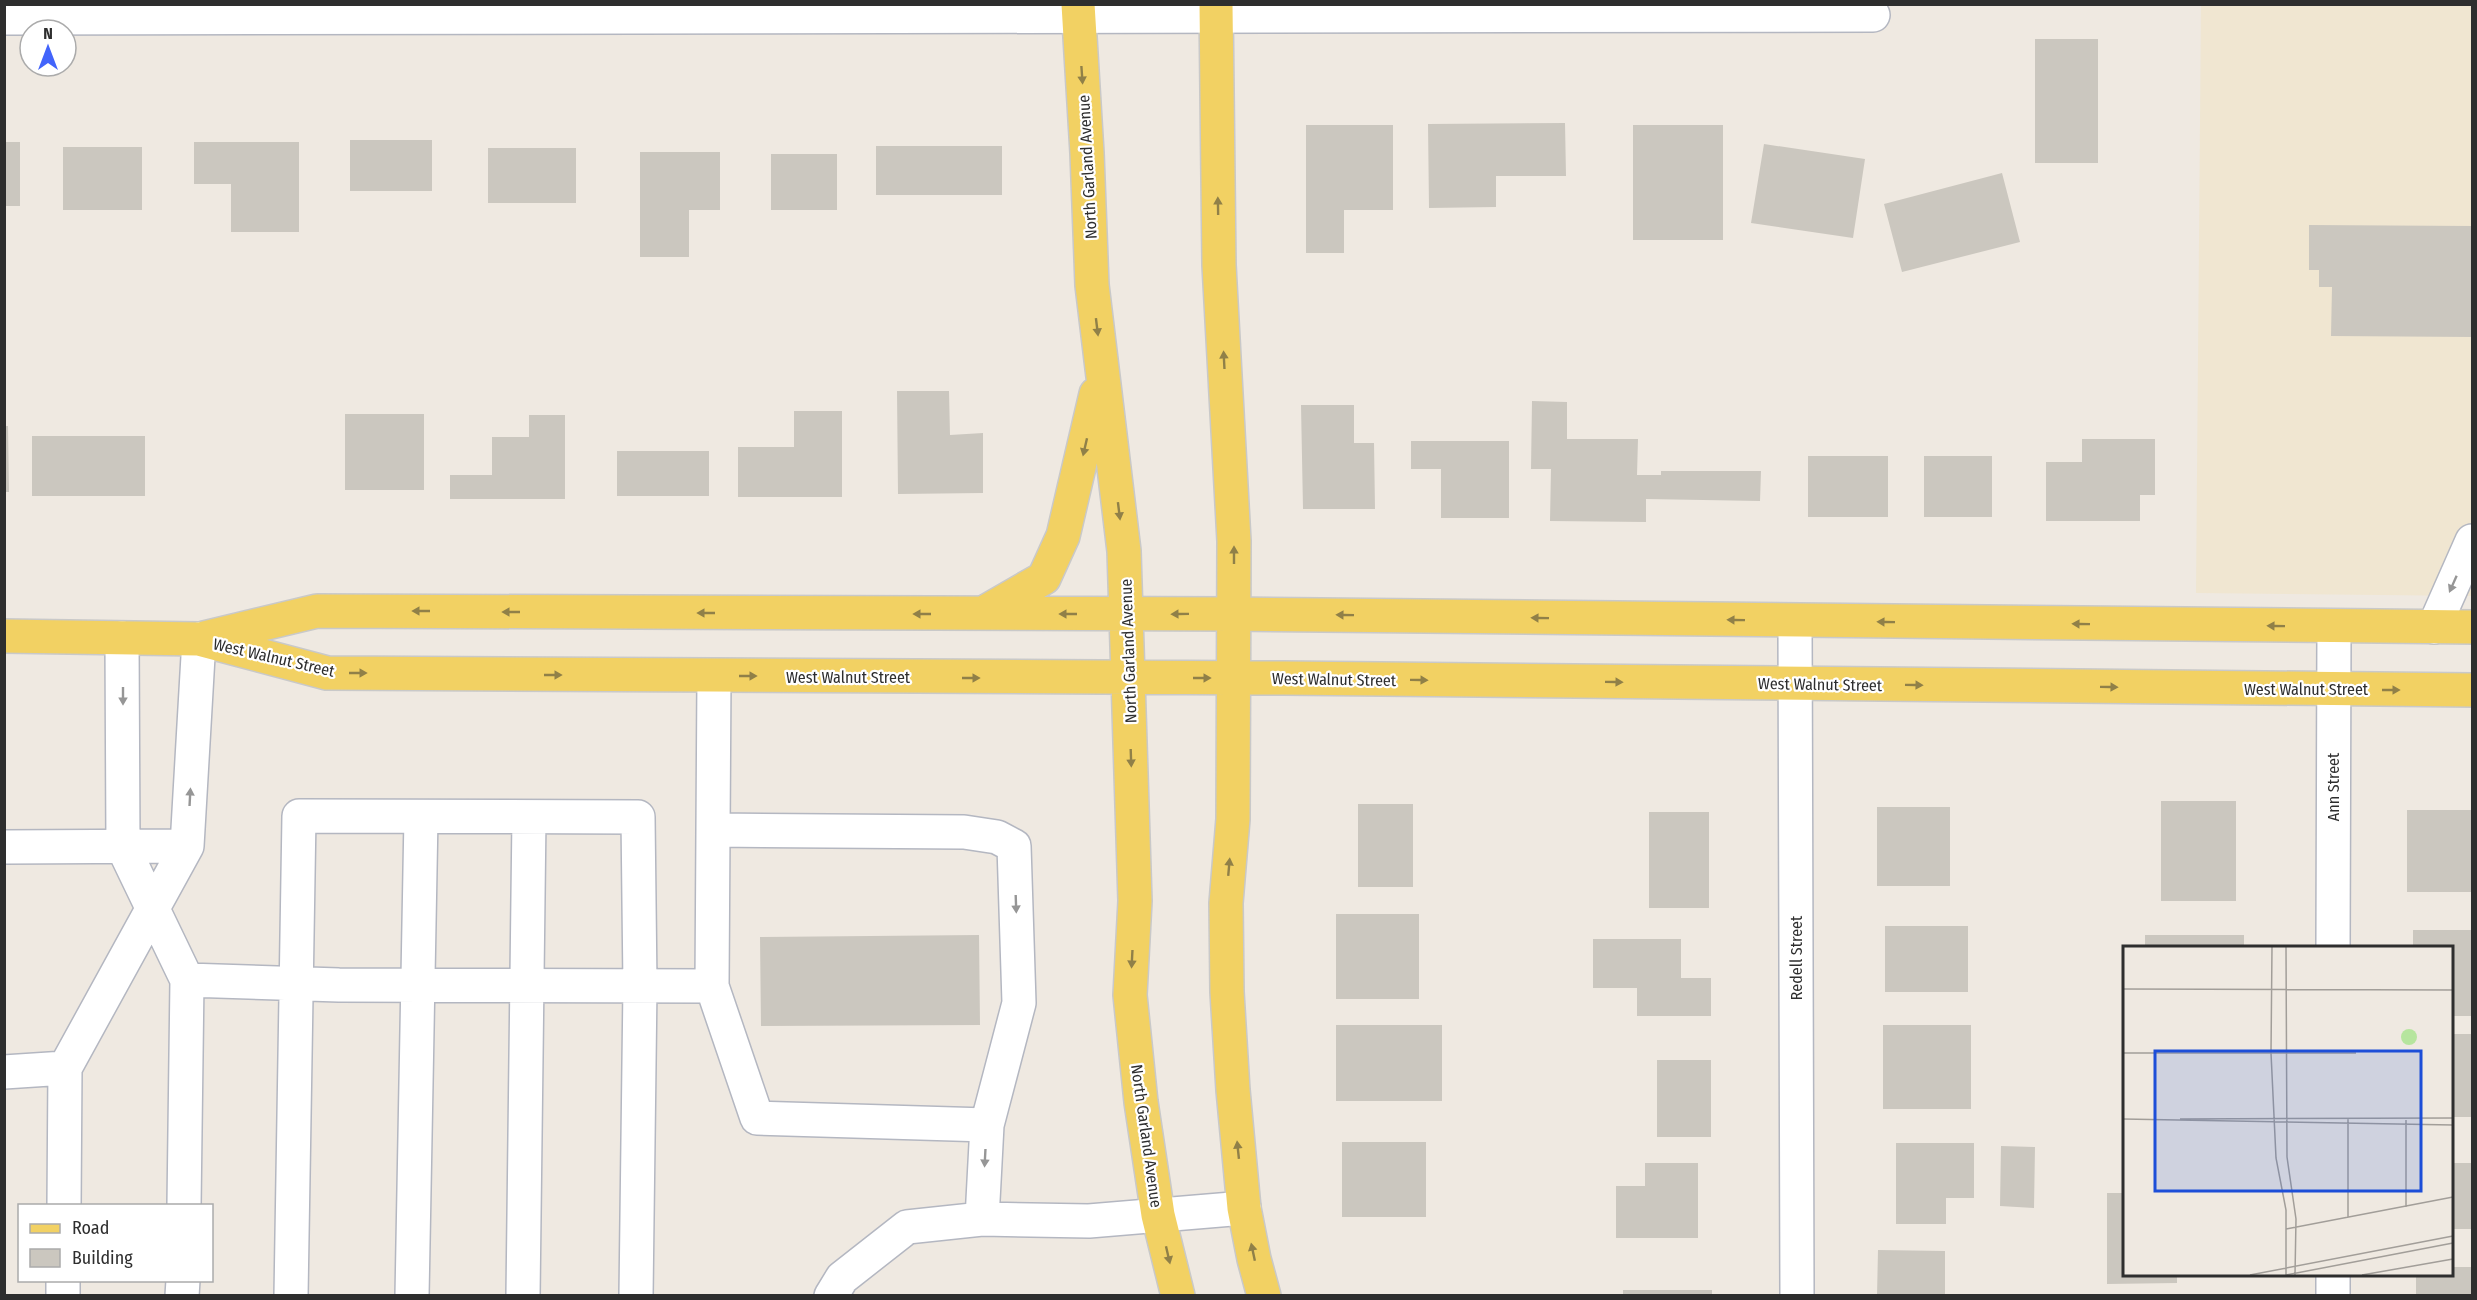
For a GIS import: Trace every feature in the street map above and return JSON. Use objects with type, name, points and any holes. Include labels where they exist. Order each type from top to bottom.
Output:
[{"type":"main road","points":[[1216,10],[1219,265],[1234,541],[1233,819],[1226,926],[1233,1090],[1244,1208],[1264,1296]]},
{"type":"main road","name":"North Garland Avenue","points":[[1078,11],[1092,285],[1124,551],[1135,900],[1130,994],[1141,1102],[1158,1215],[1178,1296]]},
{"type":"main road","points":[[981,614],[1044,578],[1062,536],[1102,369]]},
{"type":"main road","name":"West Walnut Street","points":[[4,636],[200,639],[317,611],[1234,614],[2472,627]]},
{"type":"main road","name":"West Walnut Street","points":[[200,639],[327,673],[1234,678],[2472,690]]},
{"type":"street","points":[[4,18],[1216,10],[1873,15]]},
{"type":"street","points":[[2434,627],[2472,541]]},
{"type":"street","name":"Redell Street","points":[[1795,621],[1797,1296]]},
{"type":"street","name":"Ann Street","points":[[2333,946],[2334,627]]},
{"type":"street","points":[[122,638],[123,847],[187,980],[184,1204]]},
{"type":"street","points":[[64,1204],[65,1068],[187,846],[200,639]]},
{"type":"street","points":[[714,676],[712,986],[757,1118],[987,1125]]},
{"type":"street","points":[[291,1296],[299,816],[638,817],[640,986],[636,1296]]},
{"type":"street","points":[[412,1296],[421,817]]},
{"type":"street","points":[[523,1296],[529,817]]},
{"type":"street","points":[[713,830],[964,832],[997,837],[1014,846],[1019,1003],[987,1125],[982,1219]]},
{"type":"street","points":[[4,847],[187,846]]},
{"type":"street","points":[[187,980],[296,984],[712,986]]},
{"type":"street","points":[[4,1072],[65,1068]]},
{"type":"street","points":[[831,1296],[842,1278],[907,1227],[982,1219],[1089,1221],[1244,1208]]},
{"type":"street","points":[[2333,1276],[2333,1296]]},
{"type":"shaded area","points":[[2201,5],[2472,5],[2472,596],[2196,593]]},
{"type":"building","points":[[2035,39],[2098,39],[2098,163],[2035,163]]},
{"type":"building","points":[[1565,123],[1566,176],[1496,176],[1496,207],[1429,208],[1428,124]]},
{"type":"building","points":[[1306,125],[1393,125],[1393,210],[1344,210],[1344,253],[1306,253]]},
{"type":"building","points":[[1633,125],[1723,125],[1723,240],[1633,240]]},
{"type":"building","points":[[350,140],[432,140],[432,191],[350,191]]},
{"type":"building","points":[[4,142],[20,142],[20,206],[4,206]]},
{"type":"building","points":[[194,142],[299,142],[299,232],[231,232],[231,184],[194,184]]},
{"type":"building","points":[[1764,144],[1865,159],[1853,238],[1751,223]]},
{"type":"building","points":[[876,146],[1002,146],[1002,195],[876,195]]},
{"type":"building","points":[[63,147],[142,147],[142,210],[63,210]]},
{"type":"building","points":[[488,148],[576,148],[576,203],[488,203]]},
{"type":"building","points":[[640,152],[720,152],[720,210],[689,210],[689,257],[640,257]]},
{"type":"building","points":[[771,154],[837,154],[837,210],[771,210]]},
{"type":"building","points":[[2002,173],[2020,242],[1902,272],[1884,204]]},
{"type":"building","points":[[2309,225],[2472,226],[2472,337],[2331,336],[2332,287],[2319,287],[2319,270],[2309,270]]},
{"type":"building","points":[[897,391],[949,391],[950,435],[983,433],[983,493],[898,494]]},
{"type":"building","points":[[1532,401],[1567,402],[1567,439],[1638,439],[1637,475],[1661,475],[1661,471],[1761,471],[1760,501],[1646,499],[1646,522],[1550,521],[1551,469],[1531,469]]},
{"type":"building","points":[[1301,405],[1354,405],[1354,443],[1374,443],[1375,509],[1303,509]]},
{"type":"building","points":[[794,411],[842,411],[842,497],[738,497],[738,447],[794,447]]},
{"type":"building","points":[[345,414],[424,414],[424,490],[345,490]]},
{"type":"building","points":[[529,415],[565,415],[565,499],[450,499],[450,475],[492,475],[492,437],[529,437]]},
{"type":"building","points":[[4,426],[8,426],[9,492],[4,492]]},
{"type":"building","points":[[32,436],[145,436],[145,496],[32,496]]},
{"type":"building","points":[[2082,439],[2155,439],[2155,495],[2140,495],[2140,521],[2046,521],[2046,462],[2082,462]]},
{"type":"building","points":[[1411,441],[1509,441],[1509,518],[1441,518],[1441,469],[1411,469]]},
{"type":"building","points":[[617,451],[709,451],[709,496],[617,496]]},
{"type":"building","points":[[1808,456],[1888,456],[1888,517],[1808,517]]},
{"type":"building","points":[[1924,456],[1992,456],[1992,517],[1924,517]]},
{"type":"building","points":[[2161,801],[2236,801],[2236,901],[2161,901]]},
{"type":"building","points":[[1358,804],[1413,804],[1413,887],[1358,887]]},
{"type":"building","points":[[1877,807],[1950,807],[1950,886],[1877,886]]},
{"type":"building","points":[[2407,810],[2472,810],[2472,892],[2407,892]]},
{"type":"building","points":[[1649,812],[1709,812],[1709,908],[1649,908]]},
{"type":"building","points":[[1336,914],[1419,914],[1419,999],[1336,999]]},
{"type":"building","points":[[1885,926],[1968,926],[1968,992],[1885,992]]},
{"type":"building","points":[[2413,930],[2472,930],[2472,1016],[2453,1016],[2453,946],[2413,946]]},
{"type":"building","points":[[979,935],[980,1025],[761,1026],[760,937]]},
{"type":"building","points":[[2145,935],[2244,935],[2244,946],[2145,946]]},
{"type":"building","points":[[1593,939],[1681,939],[1681,978],[1711,978],[1711,1016],[1637,1016],[1637,988],[1593,988]]},
{"type":"building","points":[[1336,1025],[1442,1025],[1442,1101],[1336,1101]]},
{"type":"building","points":[[1883,1025],[1971,1025],[1971,1109],[1883,1109]]},
{"type":"building","points":[[2453,1034],[2472,1034],[2472,1117],[2453,1117]]},
{"type":"building","points":[[1657,1060],[1711,1060],[1711,1137],[1657,1137]]},
{"type":"building","points":[[1342,1142],[1426,1142],[1426,1217],[1342,1217]]},
{"type":"building","points":[[1896,1143],[1974,1143],[1974,1198],[1946,1198],[1946,1224],[1896,1224]]},
{"type":"building","points":[[2001,1146],[2035,1147],[2034,1208],[2000,1206]]},
{"type":"building","points":[[1645,1163],[1698,1163],[1698,1238],[1616,1238],[1616,1186],[1645,1186]]},
{"type":"building","points":[[2453,1163],[2472,1163],[2472,1229],[2453,1229]]},
{"type":"building","points":[[2107,1193],[2123,1193],[2123,1276],[2177,1276],[2177,1283],[2107,1284]]},
{"type":"building","points":[[1878,1250],[1945,1251],[1945,1296],[1877,1296]]},
{"type":"building","points":[[2453,1267],[2472,1267],[2472,1296],[2416,1296],[2416,1276],[2453,1276]]},
{"type":"building","points":[[1623,1290],[1712,1290],[1712,1296],[1623,1296]]}]
